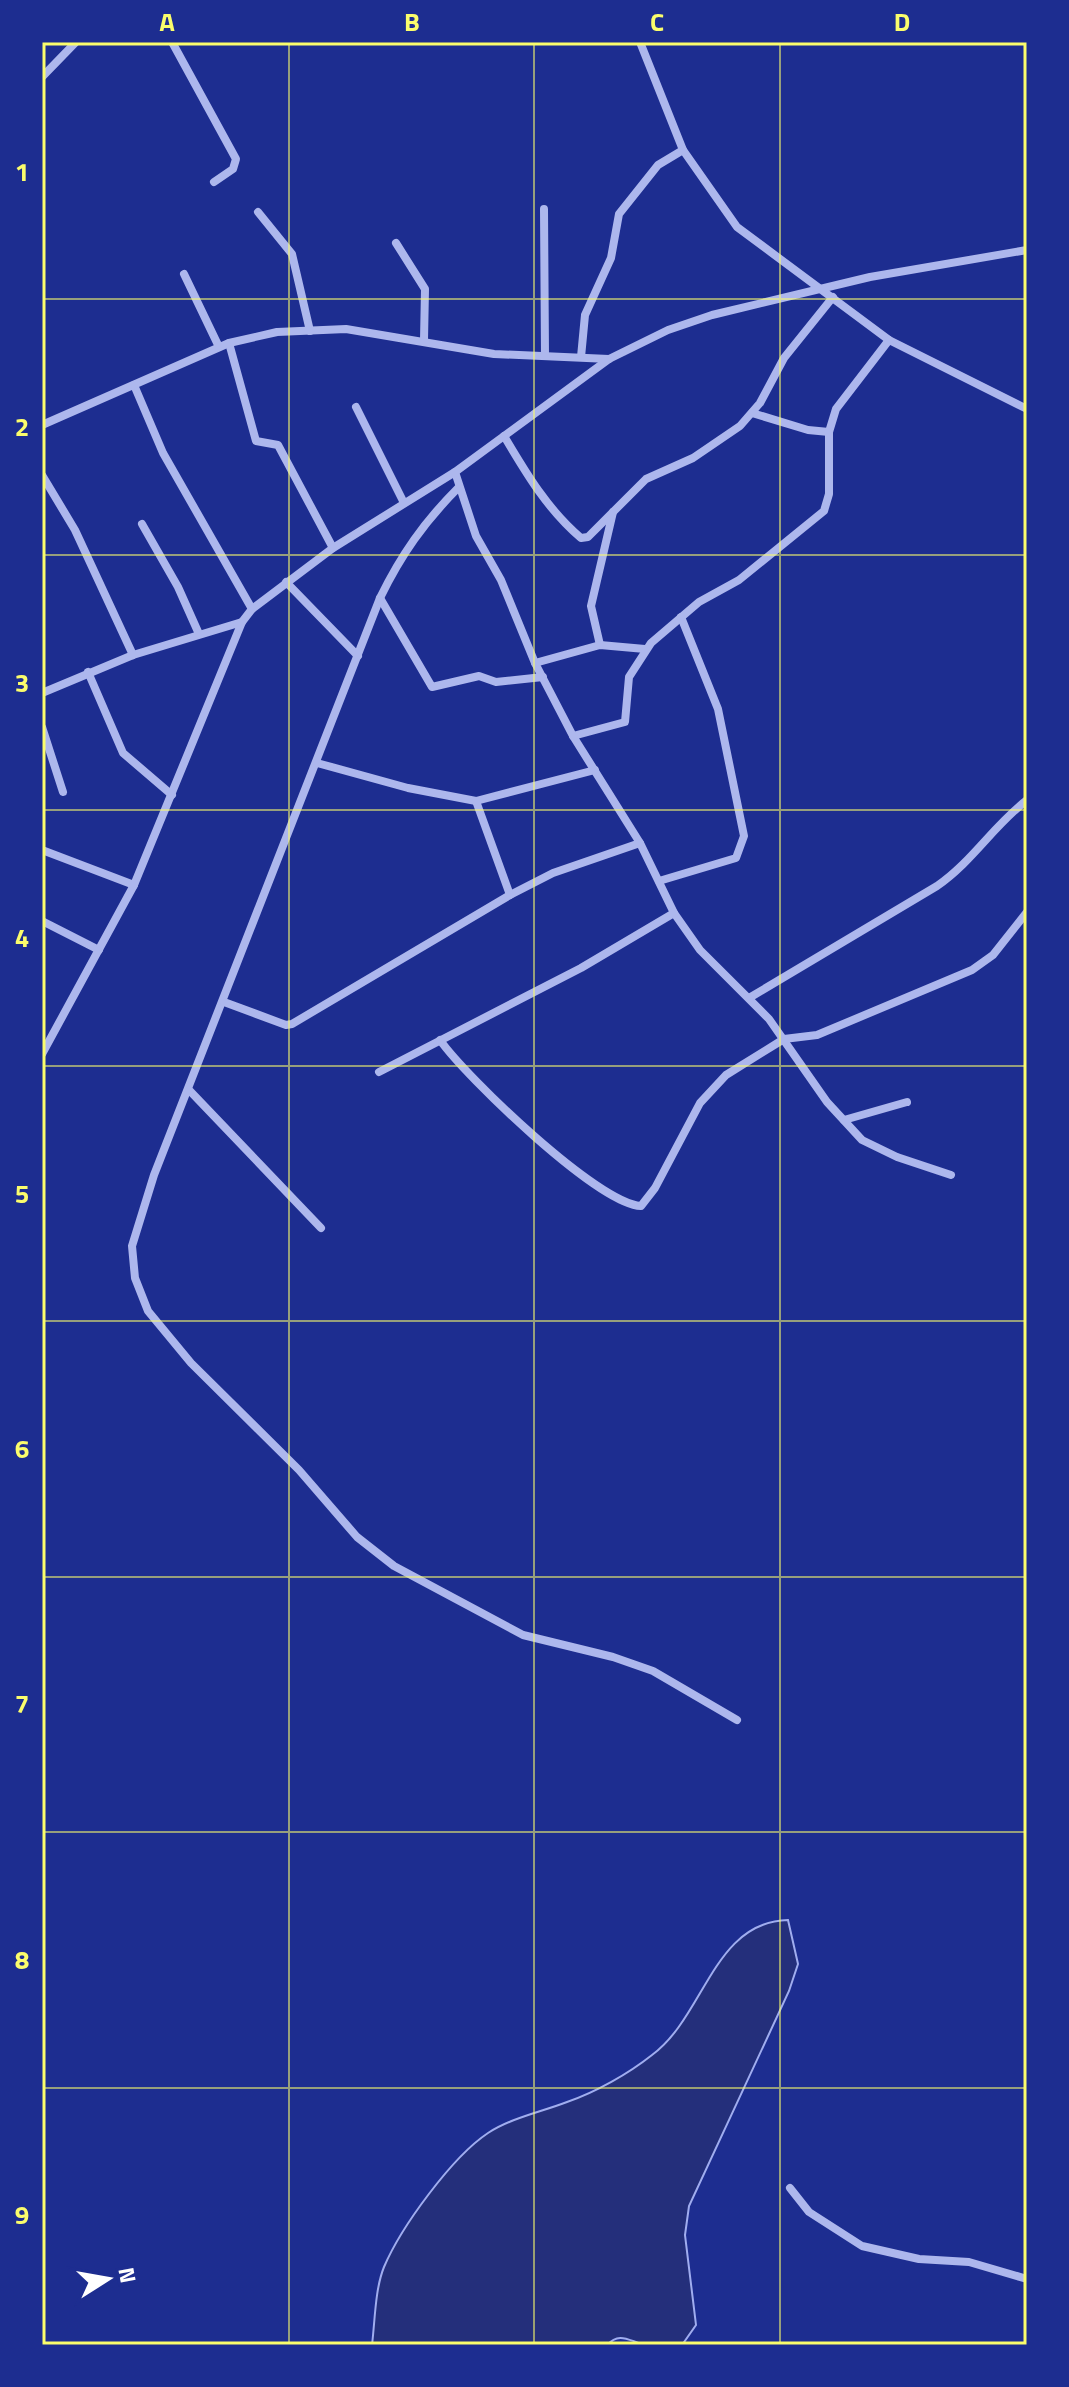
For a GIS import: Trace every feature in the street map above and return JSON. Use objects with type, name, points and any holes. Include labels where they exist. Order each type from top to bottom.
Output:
[{"type":"street","points":[[42,76],[76,42]]},
{"type":"street","points":[[172,42],[236,159],[233,169],[214,182]]},
{"type":"street","points":[[640,42],[683,150],[737,227],[889,340],[1027,409]]},
{"type":"street","points":[[581,357],[585,315],[611,258],[619,214],[658,165],[683,150]]},
{"type":"street","points":[[544,209],[545,356]]},
{"type":"street","points":[[258,212],[292,254],[310,331]]},
{"type":"street","points":[[396,243],[425,289],[424,340]]},
{"type":"street","points":[[42,1054],[134,885],[220,667],[242,622],[252,609],[333,548],[455,472],[609,359],[668,330],[821,289],[1027,250]]},
{"type":"street","points":[[184,274],[219,347]]},
{"type":"street","points":[[504,436],[538,492],[581,538],[597,531],[646,479],[693,458],[740,426],[752,413],[784,358],[833,297]]},
{"type":"street","points":[[42,425],[229,343],[277,332],[346,329],[494,354],[609,359]]},
{"type":"street","points":[[573,736],[625,722],[629,677],[645,649],[681,617],[739,580],[824,511],[829,494],[829,432],[836,409],[889,340]]},
{"type":"street","points":[[229,343],[256,441],[278,445],[333,548]]},
{"type":"street","points":[[134,385],[163,453],[252,609]]},
{"type":"street","points":[[356,407],[404,503]]},
{"type":"street","points":[[752,413],[808,430],[829,432]]},
{"type":"street","points":[[455,472],[476,536],[501,580],[535,663],[573,736],[640,843],[674,913],[700,950],[749,998],[784,1039],[827,1102],[872,1146],[951,1175]]},
{"type":"street","points":[[42,475],[75,530],[133,655]]},
{"type":"street","points":[[459,487],[410,542],[380,598],[190,1091],[154,1175],[132,1246],[135,1278],[148,1311],[191,1363],[299,1470],[357,1537],[394,1566],[523,1635],[613,1657],[653,1671],[737,1720]]},
{"type":"street","points":[[600,645],[591,606],[614,512]]},
{"type":"street","points":[[142,524],[178,587],[199,634]]},
{"type":"street","points":[[286,582],[358,656]]},
{"type":"street","points":[[380,598],[432,687],[479,676],[496,682],[543,677]]},
{"type":"street","points":[[659,881],[736,858],[743,846],[718,709],[681,617]]},
{"type":"street","points":[[42,693],[133,655],[242,622]]},
{"type":"street","points":[[535,663],[600,645],[645,649]]},
{"type":"street","points":[[88,672],[123,753],[172,795]]},
{"type":"street","points":[[42,727],[63,792]]},
{"type":"street","points":[[317,763],[408,788],[476,801],[595,770]]},
{"type":"street","points":[[749,998],[829,954],[964,868],[1007,817],[1027,800]]},
{"type":"street","points":[[476,801],[510,895]]},
{"type":"street","points":[[224,1002],[273,1021],[292,1024],[510,895],[553,873],[640,843]]},
{"type":"street","points":[[42,850],[134,885]]},
{"type":"street","points":[[440,1040],[455,1061],[490,1096],[607,1194],[641,1206],[655,1188],[700,1103],[726,1075],[784,1039],[817,1035],[972,970],[993,955],[1027,912]]},
{"type":"street","points":[[379,1072],[581,968],[674,913]]},
{"type":"street","points":[[42,921],[99,950]]},
{"type":"street","points":[[190,1091],[321,1228]]},
{"type":"street","points":[[844,1120],[907,1102]]},
{"type":"street","points":[[790,2188],[809,2212],[862,2246],[919,2259],[969,2262],[1027,2279]]},
{"type":"shaded area","points":[[788,1920],[798,1964],[789,1991],[689,2206],[685,2235],[696,2325],[682,2345],[651,2346],[620,2338],[607,2345],[372,2345],[377,2295],[384,2267],[415,2213],[459,2158],[497,2128],[589,2093],[643,2062],[670,2038],[726,1953],[743,1936],[763,1925]]}]
